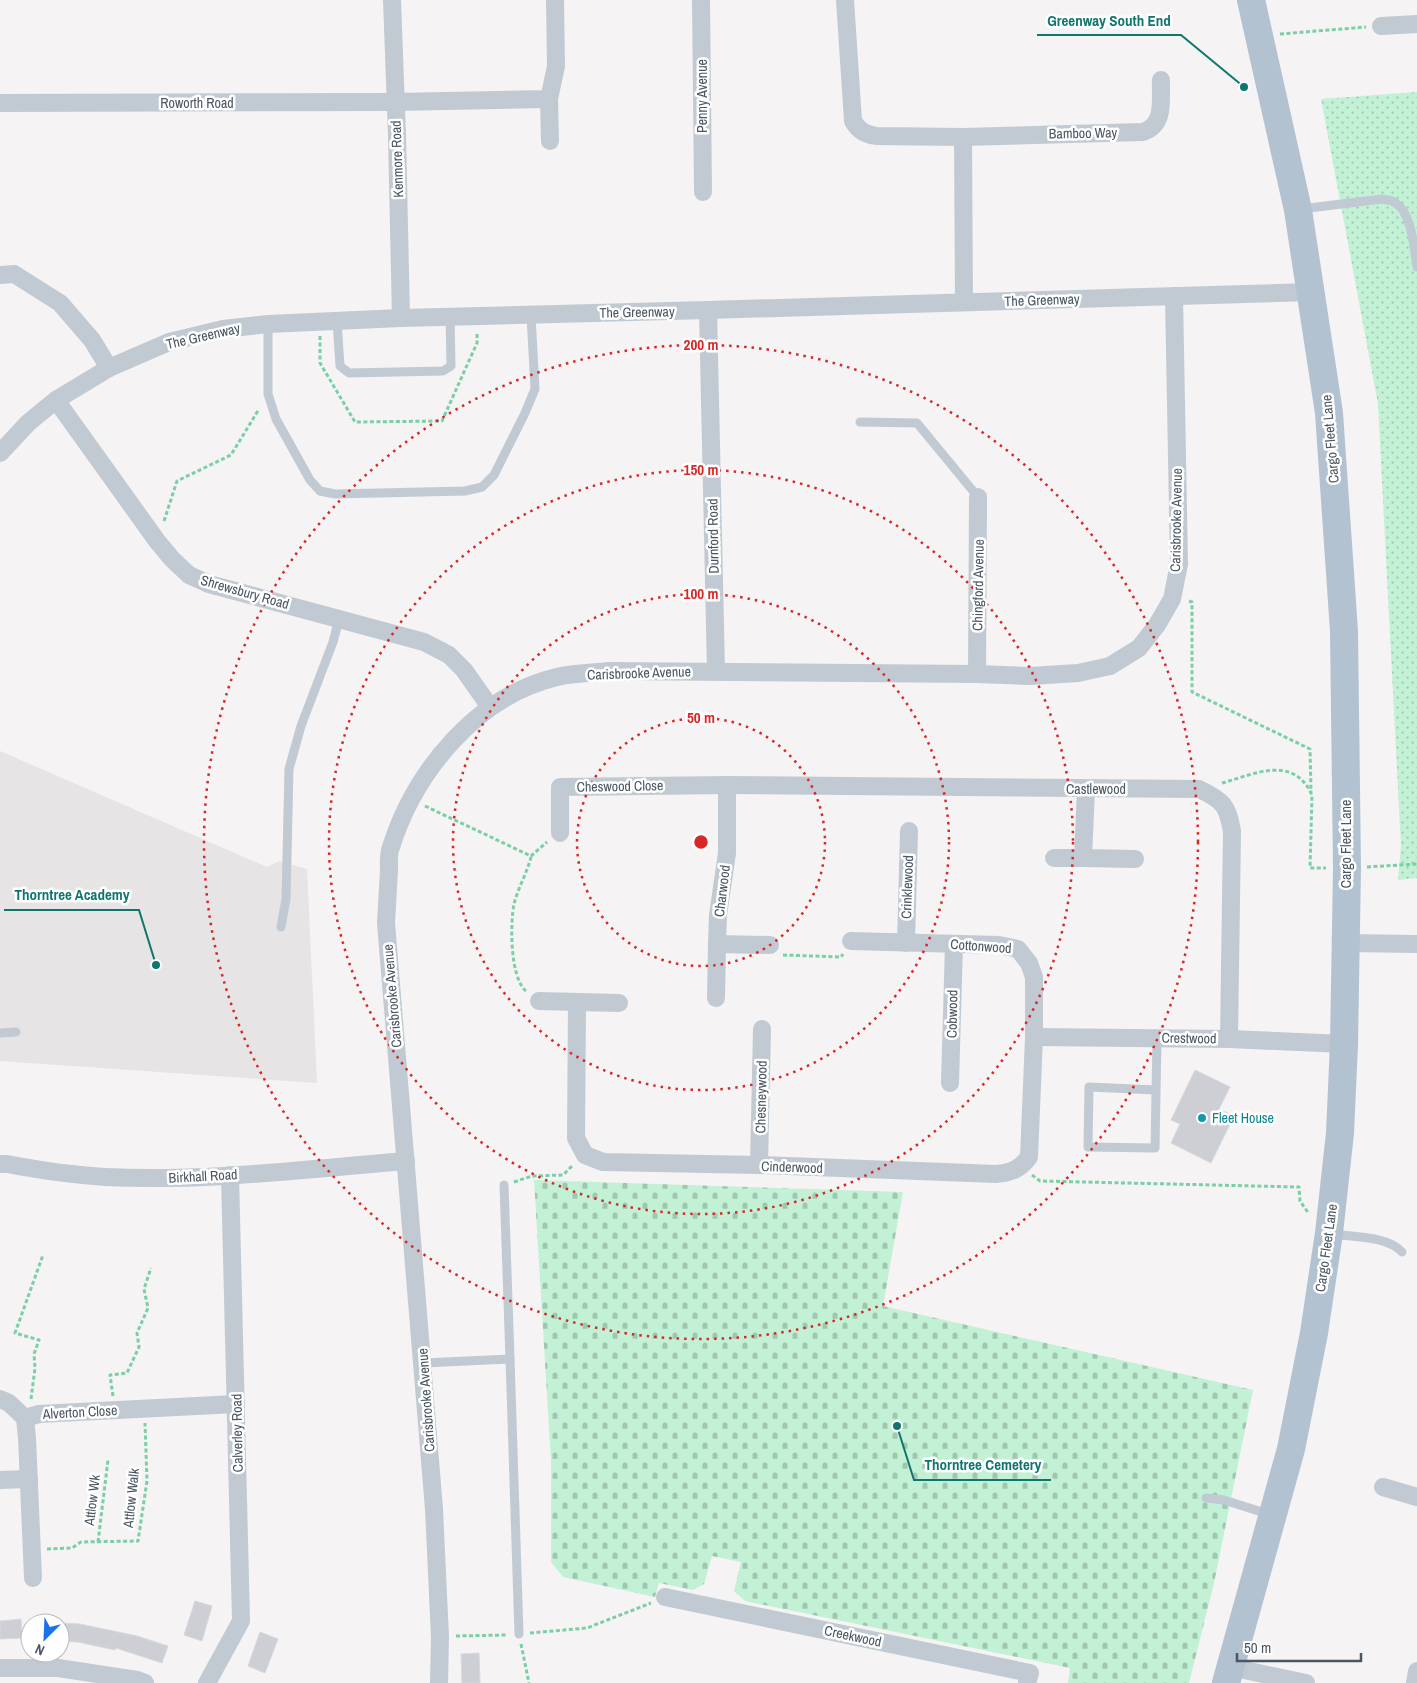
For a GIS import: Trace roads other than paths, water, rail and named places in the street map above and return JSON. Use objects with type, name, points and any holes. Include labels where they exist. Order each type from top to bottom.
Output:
[{"type":"main road","name":"Cargo Fleet Lane","points":[[1228,1675],[1293,1440],[1314,1332],[1329,1233],[1340,1132],[1346,943],[1344,631],[1330,414],[1298,210],[1251,0]]},
{"type":"street","name":"Kenmore Road","points":[[392,0],[397,136],[400,318]]},
{"type":"street","points":[[550,141],[549,99],[556,66],[555,0]]},
{"type":"street","name":"Penny Avenue","points":[[701,0],[703,192]]},
{"type":"street","name":"Bamboo Way","points":[[845,0],[852,121],[858,130],[867,135],[963,137],[1143,132],[1151,129],[1156,124],[1160,115],[1161,80]]},
{"type":"street","points":[[1381,26],[1417,24]]},
{"type":"street","points":[[395,102],[549,99]]},
{"type":"street","name":"Roworth Road","points":[[0,103],[395,102]]},
{"type":"street","points":[[963,137],[964,302]]},
{"type":"street","points":[[0,275],[14,274],[60,303],[92,340],[109,368]]},
{"type":"street","name":"The Greenway","points":[[0,453],[28,422],[56,400],[109,368],[169,342],[223,329],[268,324],[400,318],[1311,292]]},
{"type":"street","name":"Carisbrooke Avenue","points":[[439,1683],[440,1637],[434,1509],[386,923],[390,848],[411,799],[431,767],[458,733],[490,707],[521,690],[557,677],[610,671],[1030,676],[1068,674],[1110,666],[1139,648],[1157,625],[1172,599],[1179,564],[1174,296]]},
{"type":"street","name":"Durnford Road","points":[[708,310],[716,671]]},
{"type":"street","name":"Shrewsbury Road","points":[[56,400],[157,541],[172,560],[189,575],[209,584],[424,642],[449,655],[464,670],[490,707]]},
{"type":"street","name":"Chingford Avenue","points":[[977,674],[978,497]]},
{"type":"street","name":"Castlewood","points":[[727,785],[1200,789],[1217,798],[1228,811],[1232,831],[1229,1039]]},
{"type":"street","name":"Cheswood Close","points":[[560,833],[560,787],[727,785]]},
{"type":"street","name":"Charwood","points":[[716,998],[720,900],[727,852],[727,785]]},
{"type":"street","points":[[1083,858],[1086,789]]},
{"type":"street","name":"Crinklewood","points":[[906,943],[909,831]]},
{"type":"street","points":[[1054,858],[1135,859]]},
{"type":"street","name":"Cottonwood","points":[[851,941],[999,945],[1018,949],[1029,963],[1034,977],[1034,1037]]},
{"type":"street","points":[[1346,943],[1417,944]]},
{"type":"street","points":[[717,944],[770,945]]},
{"type":"street","name":"Cobwood","points":[[950,1084],[954,944]]},
{"type":"street","points":[[539,1001],[619,1003]]},
{"type":"street","name":"Cinderwood","points":[[578,1002],[576,1138],[585,1156],[603,1162],[1009,1173],[1022,1166],[1029,1157],[1034,1037]]},
{"type":"street","name":"Chesneywood","points":[[759,1165],[762,1029]]},
{"type":"street","name":"Crestwood","points":[[1034,1037],[1229,1039],[1344,1044]]},
{"type":"street","name":"Birkhall Road","points":[[0,1164],[57,1173],[105,1177],[159,1178],[230,1175],[406,1161]]},
{"type":"street","name":"Calverley Road","points":[[207,1683],[240,1621],[230,1175]]},
{"type":"street","points":[[0,1399],[8,1403],[25,1418]]},
{"type":"street","name":"Alverton Close","points":[[33,1578],[28,1438],[25,1418],[39,1414],[236,1404]]},
{"type":"street","points":[[0,1480],[29,1480]]},
{"type":"street","points":[[1383,1487],[1417,1497]]},
{"type":"street","name":"Creekwood","points":[[666,1597],[1030,1673],[1026,1683]]},
{"type":"street","points":[[0,1668],[58,1668],[137,1680],[145,1683]]},
{"type":"street","points":[[1415,1683],[1417,1671]]},
{"type":"street","points":[[1228,1675],[1306,1683]]},
{"type":"lane","points":[[1298,210],[1382,199],[1394,201],[1403,208],[1409,223],[1417,267]]},
{"type":"lane","points":[[268,324],[268,394],[276,419],[310,480],[320,491],[335,494],[455,491],[482,487],[494,475],[525,413],[535,388],[531,315]]},
{"type":"lane","points":[[337,321],[340,366],[350,373],[443,371],[451,366],[450,317]]},
{"type":"lane","points":[[860,422],[917,423],[978,497]]},
{"type":"lane","points":[[281,927],[286,899],[289,769],[301,726],[333,642],[339,619]]},
{"type":"lane","points":[[0,1033],[16,1032]]},
{"type":"lane","points":[[1156,1090],[1089,1087],[1088,1147],[1156,1148],[1157,1038]]},
{"type":"lane","points":[[504,1185],[519,1634]]},
{"type":"lane","points":[[1329,1233],[1387,1241],[1402,1252]]},
{"type":"lane","points":[[423,1363],[510,1359]]},
{"type":"lane","points":[[1206,1498],[1224,1500],[1272,1516]]},
{"type":"place","name":"Greenway South End","points":[[1244,87]]},
{"type":"place","name":"Thorntree Academy","points":[[156,965]]},
{"type":"place","name":"Fleet House","points":[[1202,1118]]},
{"type":"place","name":"Thorntree Cemetery","points":[[897,1426]]}]
